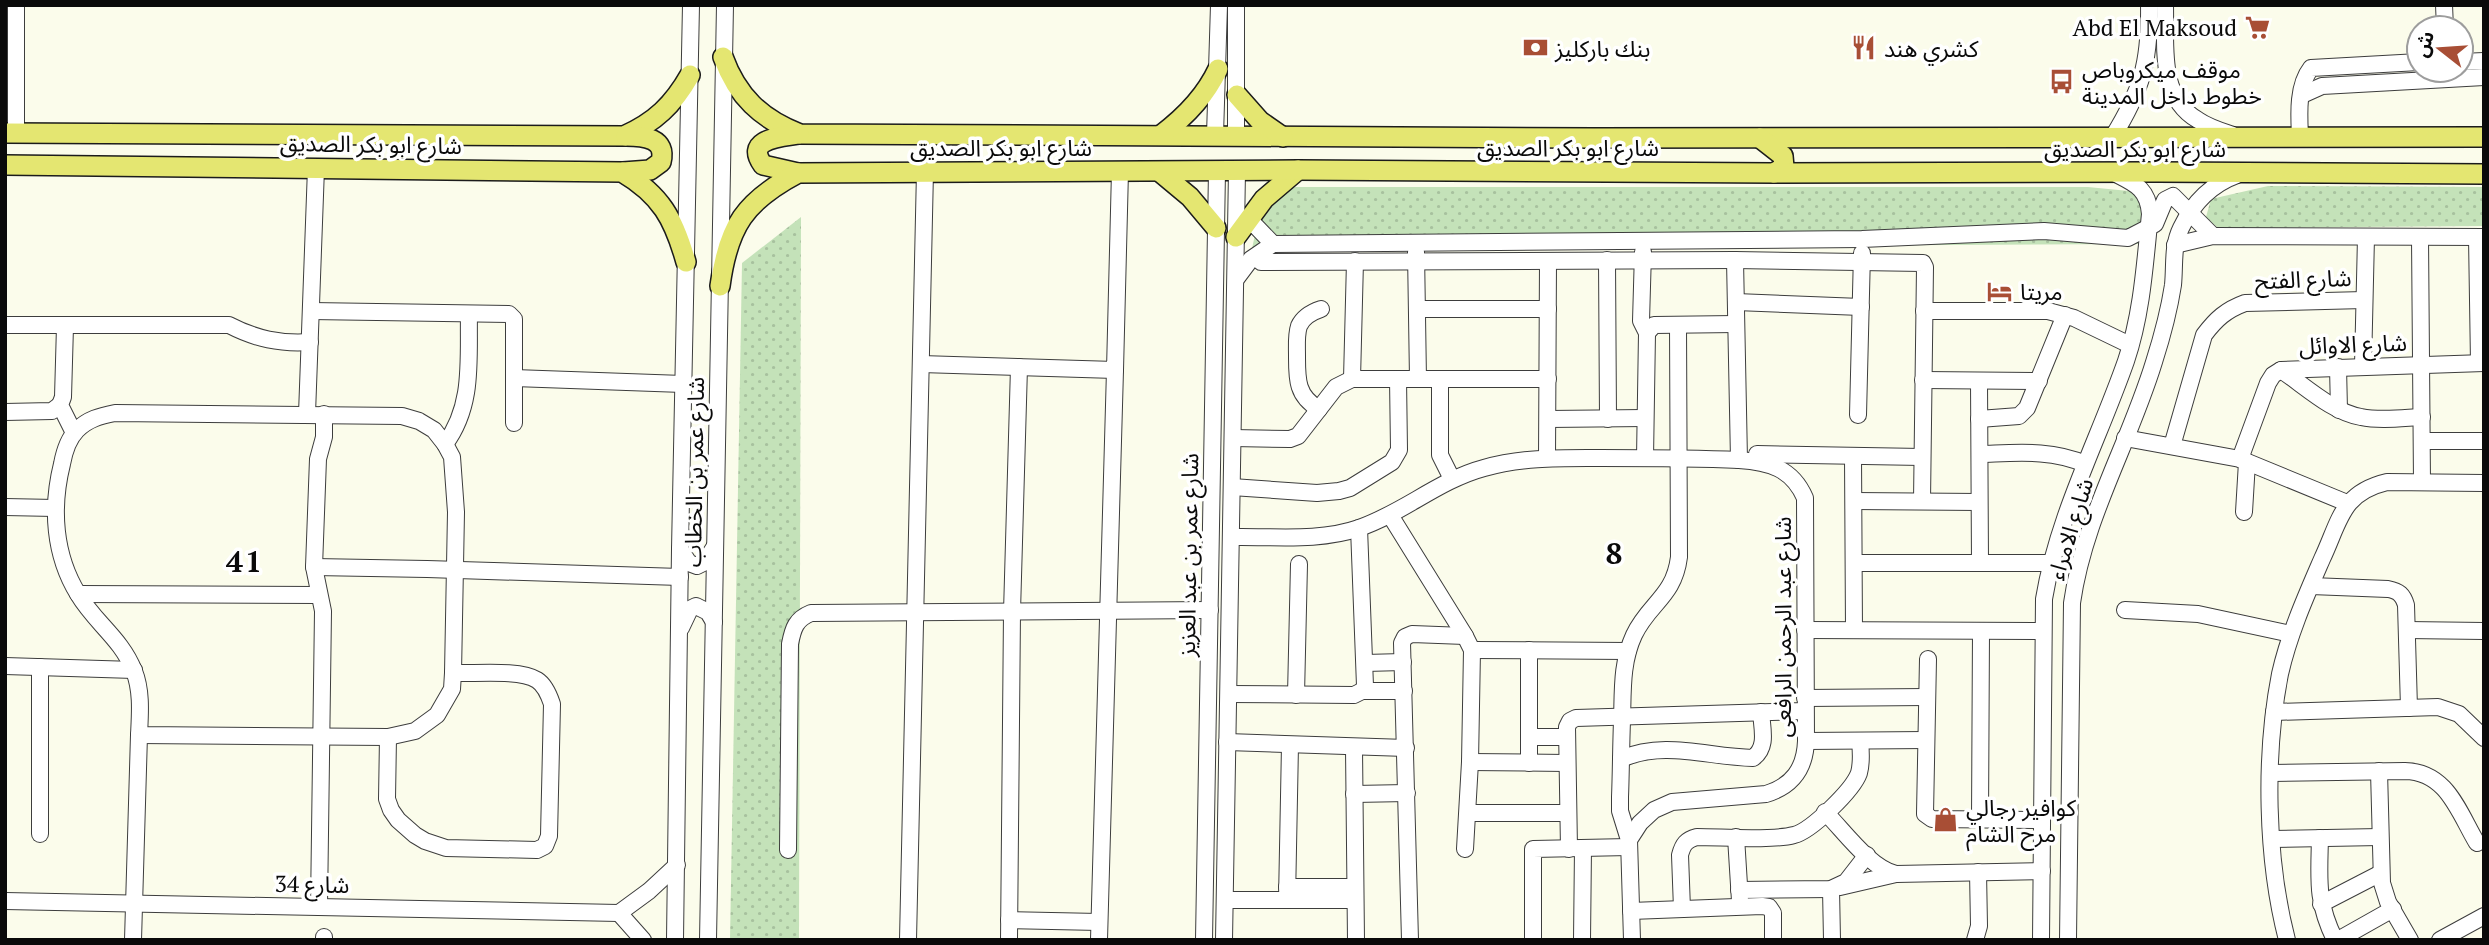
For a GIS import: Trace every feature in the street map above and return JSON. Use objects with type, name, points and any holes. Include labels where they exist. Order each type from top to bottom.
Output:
[{"type":"main road","name":"شارع ابو بكر الصديق","points":[[723,57],[730,75],[752,106],[775,123],[800,134],[1760,138],[2484,136]]},
{"type":"main road","points":[[1161,135],[1205,94],[1218,69]]},
{"type":"main road","name":"شارع ابو بكر الصديق","points":[[624,136],[645,126],[664,112],[690,75]]},
{"type":"main road","points":[[1227,95],[1284,137]]},
{"type":"main road","name":"شارع ابو بكر الصديق","points":[[5,165],[622,172],[650,170],[657,167],[663,155],[657,142],[647,137],[624,136],[11,133]]},
{"type":"main road","points":[[220,134],[220,167]]},
{"type":"main road","points":[[798,173],[763,165],[758,152],[760,145],[766,140],[800,134]]},
{"type":"main road","points":[[325,168],[336,135]]},
{"type":"main road","points":[[1760,138],[1783,156],[1784,167],[1774,173]]},
{"type":"main road","points":[[1824,138],[1815,145],[1813,156],[1833,173]]},
{"type":"main road","name":"شارع ابو بكر الصديق","points":[[720,286],[724,257],[734,230],[750,206],[771,187],[798,173],[1298,170],[2484,174]]},
{"type":"main road","points":[[1240,225],[1275,188],[1298,170]]},
{"type":"main road","points":[[622,172],[653,194],[665,209],[675,227],[686,262]]},
{"type":"main road","points":[[1160,172],[1216,223]]},
{"type":"street","points":[[11,133],[16,5]]},
{"type":"street","name":"شارع عمر بن الخطاب","points":[[675,940],[691,5]]},
{"type":"street","name":"شارع عمر بن الخطاب","points":[[708,940],[725,5]]},
{"type":"street","points":[[1219,5],[1218,69],[1236,135]]},
{"type":"street","points":[[1216,135],[1227,95],[1236,5]]},
{"type":"street","points":[[2112,138],[2130,109],[2142,80],[2150,38],[2149,5]]},
{"type":"street","points":[[2165,5],[2166,49],[2172,94],[2178,104],[2200,122],[2239,137]]},
{"type":"street","points":[[2300,136],[2302,95],[2306,75],[2311,68],[2405,63]]},
{"type":"street","points":[[2302,95],[2322,86],[2484,77]]},
{"type":"street","points":[[307,414],[311,312],[325,168]]},
{"type":"street","points":[[908,940],[925,171]]},
{"type":"street","points":[[1098,940],[1120,171]]},
{"type":"street","name":"شارع عمر بن عبد العزيز","points":[[1204,940],[1216,223],[1227,171]]},
{"type":"street","name":"شارع عمر بن عبد العزيز","points":[[1224,940],[1236,279],[1240,225],[1227,171]]},
{"type":"street","name":"شارع الامراء","points":[[2041,940],[2043,631],[2050,563],[2130,345],[2142,291],[2149,227],[2149,202],[2144,192],[2112,172]]},
{"type":"street","name":"شارع الامراء","points":[[2068,940],[2070,697],[2075,580],[2098,503],[2141,401],[2164,325],[2172,285],[2175,245],[2189,213],[2206,192],[2220,181],[2242,174]]},
{"type":"street","points":[[1216,223],[1228,217],[1275,244],[1863,239],[2044,231],[2121,238],[2135,236],[2155,224],[2162,204],[2170,196],[2175,197],[2213,236]]},
{"type":"street","points":[[2175,245],[2213,236],[2481,237],[2482,363]]},
{"type":"street","points":[[2363,366],[2365,237]]},
{"type":"street","points":[[2420,237],[2422,482]]},
{"type":"street","points":[[2121,238],[2134,247],[2145,261]]},
{"type":"street","points":[[1644,239],[1641,321],[1647,333],[1645,458]]},
{"type":"street","points":[[1858,415],[1863,239]]},
{"type":"street","points":[[1416,243],[1418,379]]},
{"type":"street","points":[[1275,244],[1268,262],[1735,260],[1923,263],[1922,501]]},
{"type":"street","points":[[1236,279],[1251,259],[1275,244]]},
{"type":"street","points":[[1607,260],[1608,419]]},
{"type":"street","points":[[1735,260],[1739,457],[1922,457]]},
{"type":"street","points":[[1352,379],[1355,261]]},
{"type":"street","points":[[1548,261],[1548,458]]},
{"type":"street","name":"شارع الفتح","points":[[2172,446],[2204,335],[2214,320],[2228,309],[2245,303],[2364,300]]},
{"type":"street","points":[[1736,302],[1861,307]]},
{"type":"street","points":[[1318,409],[1307,401],[1299,388],[1297,336],[1304,318],[1321,309]]},
{"type":"street","points":[[1417,309],[1548,309]]},
{"type":"street","points":[[1924,311],[2039,310],[2065,315],[2130,345]]},
{"type":"street","points":[[311,312],[509,314],[514,319],[514,423]]},
{"type":"street","points":[[445,444],[455,431],[466,401],[469,314]]},
{"type":"street","points":[[1979,419],[2019,416],[2030,403],[2065,315]]},
{"type":"street","points":[[1647,333],[1654,325],[1736,324]]},
{"type":"street","points":[[5,325],[229,326],[260,339],[310,342]]},
{"type":"street","points":[[1632,940],[1629,844],[1620,811],[1622,683],[1628,651],[1642,621],[1667,592],[1677,572],[1678,325]]},
{"type":"street","points":[[5,412],[52,411],[60,405],[63,397],[65,326]]},
{"type":"street","name":"شارع الاوائل","points":[[2244,512],[2244,460],[2268,383],[2273,375],[2281,370],[2482,363]]},
{"type":"street","points":[[921,364],[1115,370]]},
{"type":"street","points":[[1009,940],[1012,612],[1019,367]]},
{"type":"street","points":[[2338,367],[2339,410]]},
{"type":"street","points":[[2281,370],[2350,415],[2374,419],[2422,417]]},
{"type":"street","points":[[514,378],[683,384]]},
{"type":"street","points":[[1233,438],[1290,439],[1298,436],[1336,387],[1352,379],[1548,379]]},
{"type":"street","points":[[1232,486],[1317,493],[1339,491],[1350,488],[1392,462],[1399,450],[1398,379]]},
{"type":"street","points":[[1440,379],[1440,455],[1452,479]]},
{"type":"street","points":[[1923,380],[2039,381]]},
{"type":"street","points":[[1979,380],[1980,563]]},
{"type":"street","points":[[1213,405],[1234,403]]},
{"type":"street","points":[[60,405],[74,433]]},
{"type":"street","points":[[133,940],[139,685],[119,642],[78,594],[62,559],[55,508],[65,450],[74,433],[86,422],[115,413],[402,416],[426,426],[445,444],[452,457],[456,512],[453,673],[452,689],[437,715],[415,731],[388,737],[139,735]]},
{"type":"street","points":[[319,907],[323,611],[314,567],[318,459],[324,437],[324,414]]},
{"type":"street","points":[[1548,419],[1645,418]]},
{"type":"street","points":[[2125,438],[2244,460],[2347,503]]},
{"type":"street","points":[[2422,442],[2484,441]]},
{"type":"street","points":[[1980,454],[2060,454],[2085,464]]},
{"type":"street","points":[[1853,456],[1854,630]]},
{"type":"street","name":"شارع عبد الرحمن الرافعى","points":[[1232,537],[1314,536],[1359,528],[1390,515],[1452,479],[1514,461],[1548,458],[1739,457],[1778,467],[1796,482],[1805,498],[1805,754],[1801,768],[1793,780],[1766,794],[1672,802],[1654,810],[1640,823],[1629,844]]},
{"type":"street","points":[[2287,940],[2272,839],[2274,712],[2291,634],[2311,586],[2347,503],[2372,486],[2387,482],[2484,483]]},
{"type":"street","points":[[1854,501],[1979,502]]},
{"type":"street","points":[[5,508],[55,508]]},
{"type":"street","points":[[1390,515],[1468,643],[1471,762],[1465,849]]},
{"type":"street","points":[[1359,528],[1365,663],[1365,687],[1362,691]]},
{"type":"street","points":[[680,549],[689,563],[697,566],[705,562],[715,546]]},
{"type":"street","points":[[1854,563],[2050,563]]},
{"type":"street","points":[[1296,695],[1299,564]]},
{"type":"street","points":[[314,567],[680,577]]},
{"type":"street","points":[[2311,586],[2397,591],[2404,597],[2409,708]]},
{"type":"street","points":[[78,594],[319,595]]},
{"type":"street","points":[[679,633],[684,619],[693,607],[699,606],[708,612],[714,622]]},
{"type":"street","points":[[788,850],[790,644],[797,622],[802,617],[811,613],[915,611],[1210,610]]},
{"type":"street","points":[[2125,610],[2198,614],[2291,634]]},
{"type":"street","points":[[1805,630],[2043,631]]},
{"type":"street","points":[[2407,630],[2484,631]]},
{"type":"street","points":[[1980,820],[1981,631]]},
{"type":"street","points":[[1410,940],[1402,643],[1409,635],[1528,650],[1628,651]]},
{"type":"street","points":[[1528,650],[1529,763]]},
{"type":"street","points":[[1928,659],[1925,814],[1932,819],[2042,820]]},
{"type":"street","points":[[1365,663],[1403,662]]},
{"type":"street","points":[[5,666],[134,670]]},
{"type":"street","points":[[40,667],[40,834]]},
{"type":"street","points":[[388,737],[387,799],[398,820],[415,835],[446,848],[537,850],[545,846],[549,836],[552,704],[547,690],[537,680],[523,675],[453,673]]},
{"type":"street","points":[[1228,694],[1354,695],[1362,691],[1404,691]]},
{"type":"street","points":[[2042,698],[2056,702],[2070,697]]},
{"type":"street","points":[[1582,940],[1576,848],[1569,814],[1567,727],[1570,721],[1576,718],[1761,712],[1805,704],[1927,698]]},
{"type":"street","points":[[2274,712],[2438,707],[2459,714],[2484,738]]},
{"type":"street","points":[[1621,758],[1644,751],[1669,748],[1753,758],[1760,753],[1763,744],[1761,712]]},
{"type":"street","points":[[2042,727],[2056,724],[2070,728]]},
{"type":"street","points":[[1529,737],[1567,737]]},
{"type":"street","points":[[1682,909],[1680,855],[1682,846],[1688,840],[1697,837],[1798,834],[1806,830],[1852,787],[1862,757],[1860,740]]},
{"type":"street","points":[[1805,741],[1926,740]]},
{"type":"street","points":[[1227,742],[1406,748]]},
{"type":"street","points":[[1287,893],[1290,745]]},
{"type":"street","points":[[1354,748],[1356,940]]},
{"type":"street","points":[[1471,762],[1567,763]]},
{"type":"street","points":[[2379,771],[2381,873],[2385,892],[2410,940]]},
{"type":"street","points":[[2271,773],[2416,771],[2436,779],[2444,787],[2477,844]]},
{"type":"street","points":[[1354,794],[1408,793]]},
{"type":"street","points":[[1825,812],[1880,868],[1896,874]]},
{"type":"street","points":[[1468,813],[1569,814]]},
{"type":"street","points":[[1207,815],[1226,815]]},
{"type":"street","points":[[1736,837],[1740,899]]},
{"type":"street","points":[[2272,839],[2380,837]]},
{"type":"street","points":[[2320,838],[2319,895],[2336,940],[2393,909]]},
{"type":"street","points":[[1532,940],[1533,849],[1629,844]]},
{"type":"street","points":[[1832,940],[1836,888],[1867,855]]},
{"type":"street","points":[[643,940],[619,913],[649,891],[677,865]]},
{"type":"street","points":[[1631,911],[1682,909],[1836,888],[1896,874],[2042,871]]},
{"type":"street","points":[[1975,940],[1979,926],[1978,872]]},
{"type":"street","points":[[2321,904],[2381,873]]},
{"type":"street","points":[[1225,900],[1287,893],[1355,894]]},
{"type":"street","points":[[1740,899],[1769,908],[1773,913],[1773,940]]},
{"type":"street","name":"شارع 34","points":[[5,901],[619,913]]},
{"type":"street","points":[[2442,939],[2484,916]]},
{"type":"street","points":[[1009,920],[1099,922]]},
{"type":"green space","points":[[2268,186],[2484,187],[2484,226],[2218,228],[2206,217],[2211,199]]},
{"type":"green space","points":[[1296,187],[2088,187],[2139,192],[2143,209],[2142,244],[1252,249],[1260,217],[1268,203],[1279,192]]},
{"type":"green space","points":[[801,217],[799,940],[730,940],[742,263]]},
{"type":"place","name":"Abd El Maksoud","points":[[2257,27]]},
{"type":"place","name":"بنك باركليز","points":[[1535,48]]},
{"type":"place","name":"كشري هند","points":[[1864,48]]},
{"type":"place","name":"موقف ميكروباص خطوط داخل المدينة","points":[[2062,82]]},
{"type":"place","name":"مريتا","points":[[2000,291]]},
{"type":"place","name":"كوافير رجالي مرح الشام","points":[[1946,820]]},
{"type":"district","name":"8","points":[[1615,553]]},
{"type":"district","name":"41","points":[[245,561]]}]
